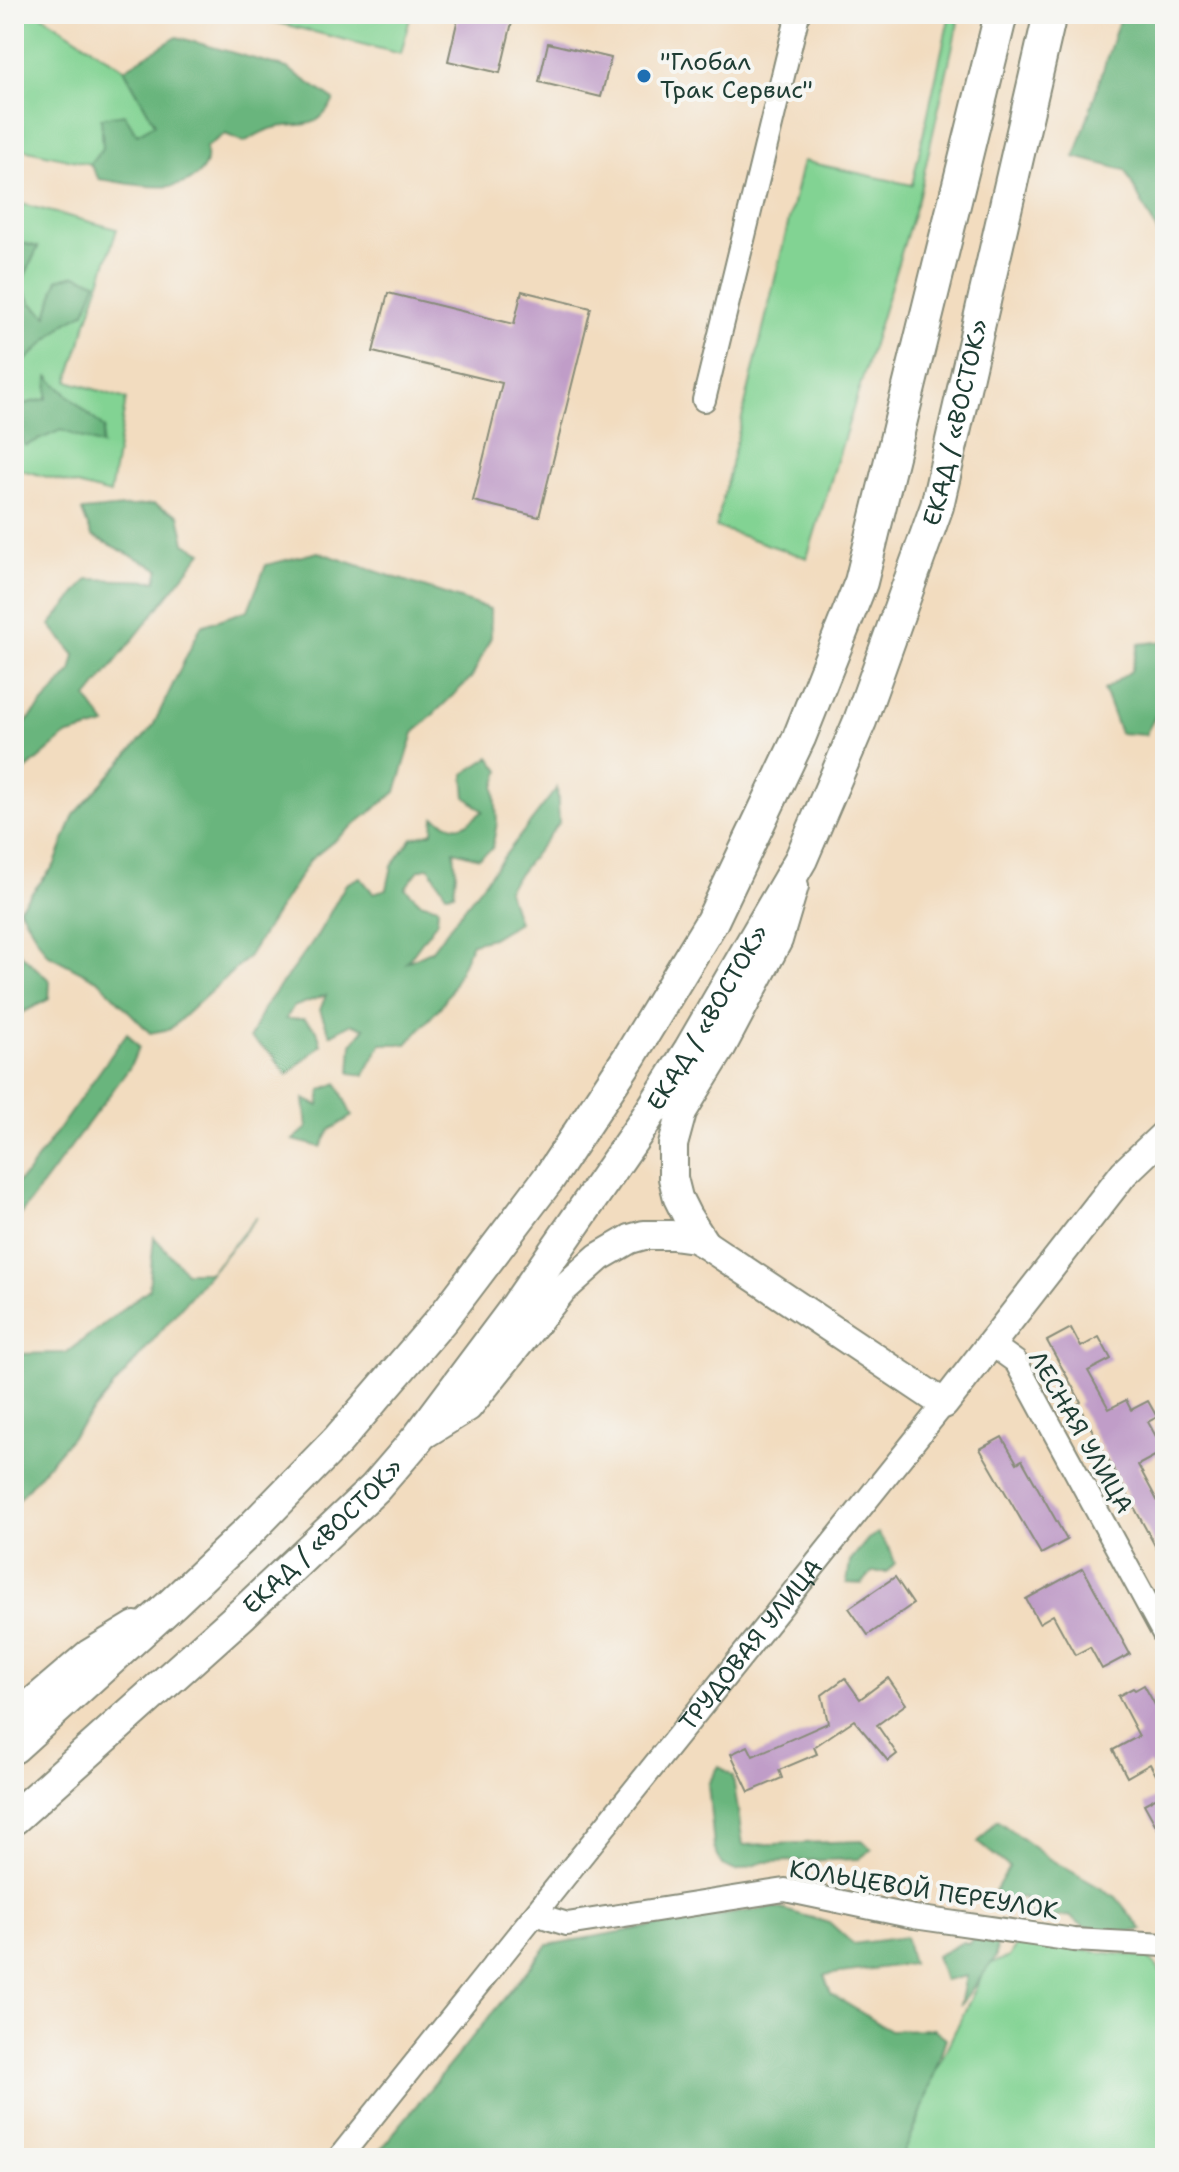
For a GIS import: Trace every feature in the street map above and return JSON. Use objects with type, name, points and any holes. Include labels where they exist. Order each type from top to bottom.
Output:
[{"type":"highway","name":"ЕКАД / «ВОСТОК»","points":[[14,1747],[251,1529],[338,1440],[443,1318],[549,1178],[630,1056],[712,921],[799,738],[861,582],[1001,14]]},
{"type":"highway","name":"ЕКАД / «ВОСТОК»","points":[[14,1818],[298,1561],[375,1488],[418,1438],[517,1306],[643,1124],[690,1050],[801,859],[860,721],[937,506],[1050,14]]},
{"type":"highway","points":[[14,1834],[54,1783]]},
{"type":"main road","points":[[705,1244],[678,1198],[673,1178],[673,1145],[682,1112],[720,1050],[778,940],[801,859]]},
{"type":"main road","name":"ТРУДОВАЯ УЛИЦА","points":[[944,1404],[1124,1173],[1165,1134]]},
{"type":"main road","points":[[418,1438],[468,1407],[562,1290],[599,1257],[630,1239],[644,1235],[694,1238],[705,1244],[944,1404]]},
{"type":"main road","points":[[14,1718],[89,1654],[173,1603]]},
{"type":"street","points":[[704,400],[798,14]]},
{"type":"street","name":"ЛЕСНАЯ УЛИЦА","points":[[991,1344],[1016,1362],[1165,1636]]},
{"type":"street","name":"ТРУДОВАЯ УЛИЦА","points":[[339,2158],[944,1404]]},
{"type":"street","name":"КОЛЬЦЕВОЙ ПЕРЕУЛОК","points":[[535,1914],[567,1924],[785,1890],[914,1917],[1060,1938],[1165,1945]]},
{"type":"green space","points":[[14,14],[40,14],[124,69],[155,124],[103,148],[90,164],[14,147]]},
{"type":"green space","points":[[243,14],[411,14],[401,54]]},
{"type":"green space","points":[[950,14],[960,14],[919,195],[807,558],[716,527],[803,161],[912,185]]},
{"type":"green space","points":[[1121,14],[1165,14],[1165,247],[1125,170],[1075,157]]},
{"type":"green space","points":[[177,37],[287,68],[334,100],[321,118],[314,122],[270,129],[244,142],[225,134],[206,147],[205,165],[197,176],[185,183],[157,187],[99,179],[90,164],[103,148],[101,118],[124,114],[137,134],[155,124],[124,69]]},
{"type":"green space","points":[[14,202],[117,229],[68,381],[126,399],[110,494],[14,468],[14,420],[25,445],[61,429],[101,445],[49,377],[47,399],[14,406],[14,351],[22,363],[67,322],[85,312],[47,316],[31,303],[21,284],[38,247],[14,241]]},
{"type":"green space","points":[[14,241],[38,247],[21,284],[31,303],[47,316],[58,279],[76,275],[97,282],[85,312],[67,322],[22,364],[14,351],[14,336],[26,322],[14,320]]},
{"type":"green space","points":[[48,377],[104,428],[101,445],[61,430],[25,446],[14,420],[14,406],[47,399]]},
{"type":"green space","points":[[154,504],[179,515],[185,543],[202,552],[87,698],[106,725],[65,736],[14,780],[14,736],[71,672],[75,655],[50,625],[88,579],[156,581],[159,569],[92,536],[82,511]]},
{"type":"green space","points":[[318,552],[490,609],[491,637],[472,677],[414,733],[396,792],[310,860],[248,957],[170,1029],[150,1033],[99,981],[47,954],[19,908],[54,866],[74,815],[152,728],[201,626],[248,610],[266,565]]},
{"type":"green space","points":[[1165,641],[1165,719],[1156,715],[1145,735],[1120,733],[1104,690],[1131,671],[1139,644]]},
{"type":"green space","points":[[490,757],[500,771],[495,787],[497,823],[492,849],[479,858],[454,851],[454,893],[446,894],[429,867],[419,870],[405,888],[420,902],[438,907],[437,921],[407,962],[431,951],[557,788],[559,823],[507,889],[518,922],[492,938],[472,943],[441,1006],[407,1044],[381,1044],[364,1075],[350,1073],[352,1044],[365,1028],[350,1024],[330,1035],[320,1010],[326,995],[293,1007],[286,1019],[304,1019],[317,1030],[321,1045],[287,1075],[274,1056],[250,1038],[263,1009],[317,936],[346,884],[360,877],[373,893],[387,889],[392,866],[412,838],[433,832],[434,817],[460,826],[483,811],[466,797],[464,774]]},
{"type":"green space","points":[[14,948],[50,981],[49,999],[14,1017]]},
{"type":"green space","points":[[127,1033],[139,1047],[130,1067],[14,1223],[14,1185],[26,1175]]},
{"type":"green space","points":[[337,1083],[352,1116],[330,1130],[321,1147],[293,1140],[307,1128],[304,1099],[319,1106],[321,1090]]},
{"type":"green space","points":[[154,1237],[186,1272],[211,1272],[14,1505],[14,1354],[66,1353],[149,1289]]},
{"type":"green space","points":[[878,1533],[895,1563],[887,1572],[872,1572],[862,1584],[847,1583],[850,1561],[868,1539]]},
{"type":"green space","points":[[719,1766],[733,1777],[743,1845],[862,1841],[872,1849],[859,1859],[764,1862],[736,1871],[722,1865],[714,1847],[708,1784]]},
{"type":"green space","points":[[997,1820],[1048,1858],[1116,1897],[1142,1930],[1104,1934],[1088,1929],[1069,1916],[1035,1919],[1024,1897],[1003,1901],[995,1891],[1009,1867],[978,1842]]},
{"type":"green space","points":[[774,1907],[830,1923],[853,1944],[905,1937],[912,1964],[824,1975],[831,1994],[890,2030],[934,2029],[946,2038],[920,2116],[902,2158],[373,2158],[548,1945]]},
{"type":"green space","points":[[975,1936],[997,1937],[996,1957],[960,2005],[966,1976],[944,1981],[936,1956],[963,1942],[970,1944]]},
{"type":"green space","points":[[1017,1944],[1148,1957],[1165,1978],[1165,2158],[889,2158],[914,2116],[987,1965],[1009,1957]]},
{"type":"building","points":[[459,14],[514,14],[500,73],[448,61]]},
{"type":"building","points":[[548,43],[611,58],[601,97],[539,82]]},
{"type":"building","points":[[522,291],[591,308],[539,517],[473,501],[502,383],[373,352],[388,293],[514,324]]},
{"type":"building","points":[[1071,1328],[1081,1347],[1099,1337],[1111,1359],[1088,1371],[1109,1409],[1126,1400],[1131,1410],[1148,1401],[1157,1417],[1148,1422],[1164,1451],[1138,1465],[1165,1515],[1165,1564],[1047,1341]]},
{"type":"building","points":[[1002,1437],[1017,1463],[1022,1460],[1067,1540],[1041,1554],[980,1449]]},
{"type":"building","points":[[1083,1568],[1130,1654],[1102,1669],[1090,1647],[1075,1655],[1053,1615],[1039,1623],[1026,1599]]},
{"type":"building","points":[[895,1577],[913,1604],[868,1635],[849,1608]]},
{"type":"building","points":[[845,1678],[860,1699],[888,1678],[906,1704],[877,1725],[897,1754],[888,1761],[854,1720],[814,1747],[817,1754],[779,1770],[782,1778],[749,1792],[731,1754],[748,1746],[753,1756],[828,1723],[822,1695]]},
{"type":"building","points":[[1144,1685],[1165,1723],[1165,1791],[1150,1764],[1127,1777],[1113,1750],[1139,1736],[1118,1696]]},
{"type":"building","points":[[1157,1797],[1165,1811],[1165,1842],[1144,1804]]},
{"type":"place","name":"\"Глобал Трак Сервис\"","points":[[644,76]]}]
